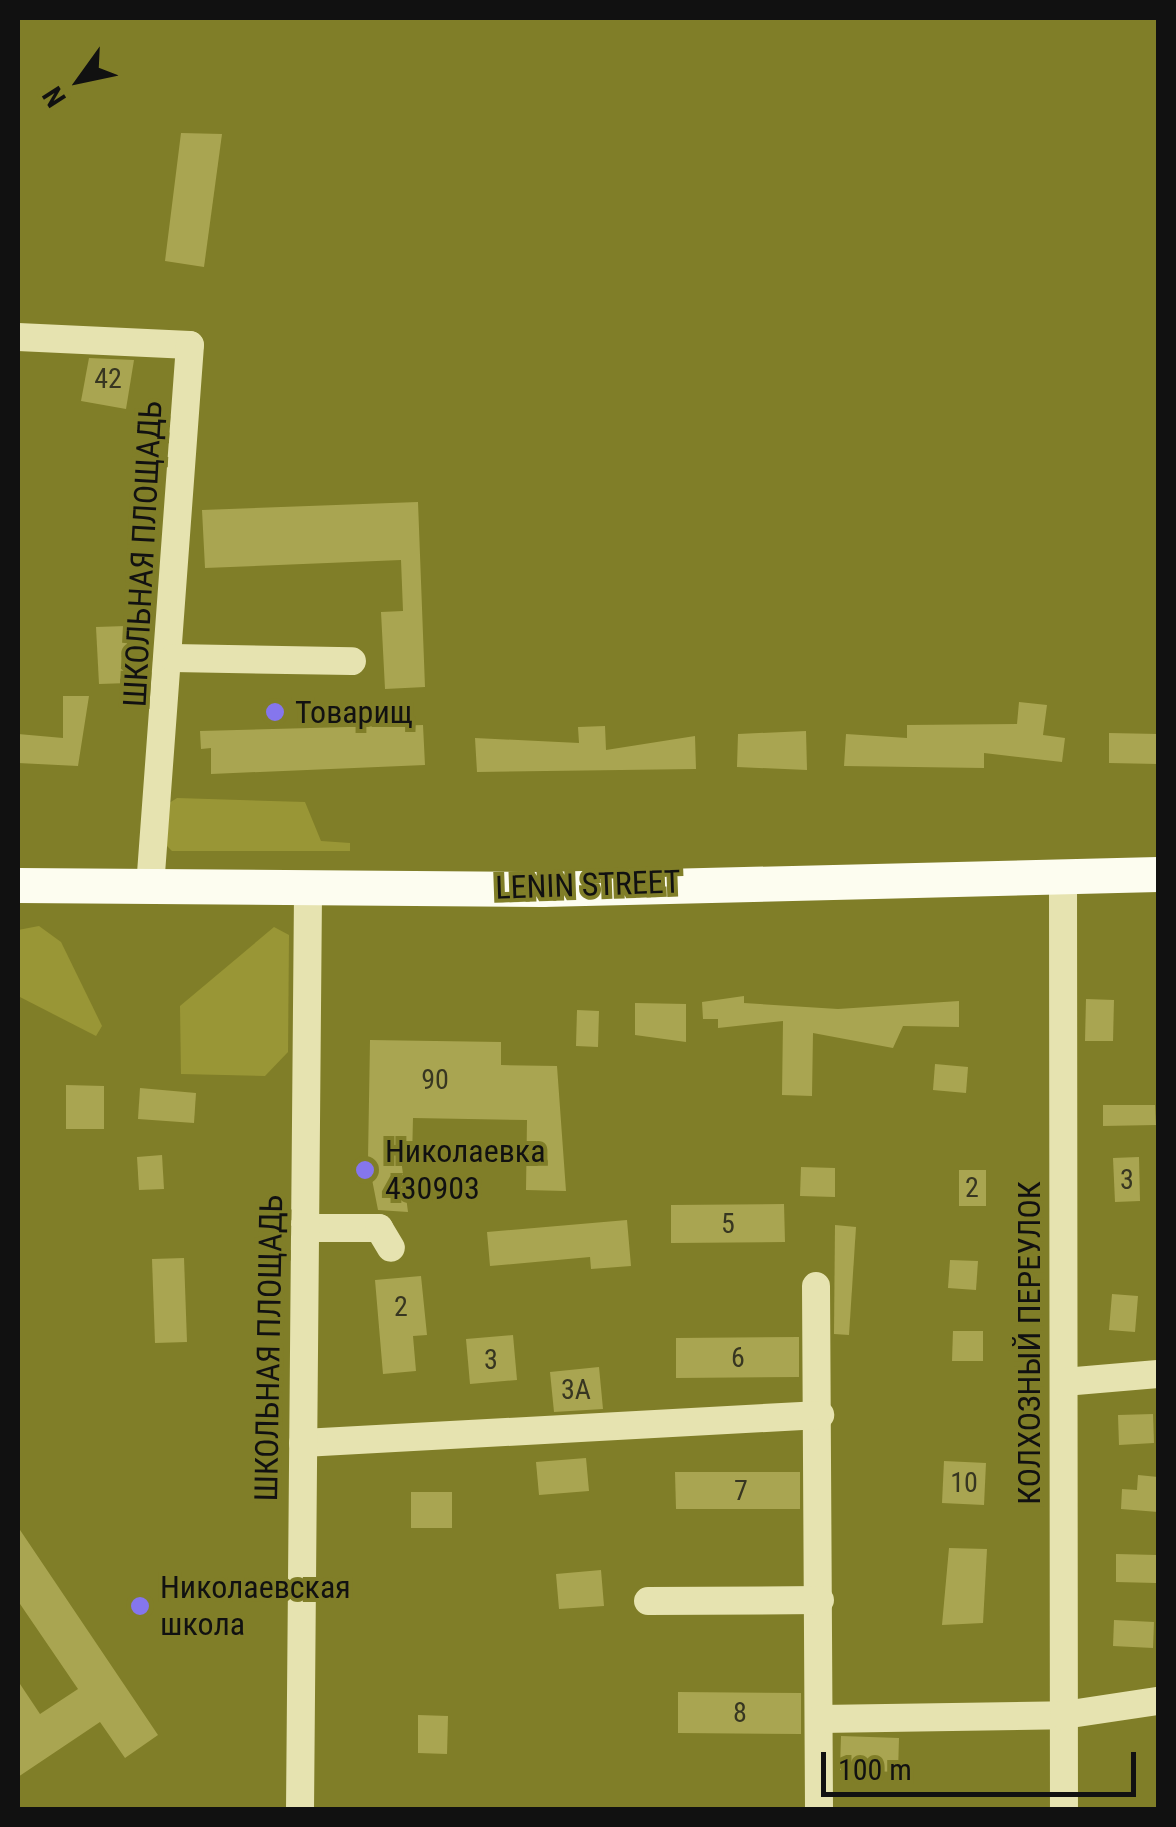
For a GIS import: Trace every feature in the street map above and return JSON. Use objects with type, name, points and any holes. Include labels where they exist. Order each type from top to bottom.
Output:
[{"type":"main road","name":"LENIN STREET","points":[[18,885],[308,887],[1158,874]]},
{"type":"street","name":"ШКОЛЬНАЯ ПЛОЩАДЬ","points":[[18,337],[190,345],[172,658],[150,887]]},
{"type":"street","points":[[172,658],[352,661]]},
{"type":"street","name":"КОЛХОЗНЫЙ ПЕРЕУЛОК","points":[[1063,877],[1064,1810]]},
{"type":"street","name":"ШКОЛЬНАЯ ПЛОЩАДЬ","points":[[300,1810],[308,887]]},
{"type":"street","points":[[305,1228],[379,1228],[391,1248]]},
{"type":"street","points":[[816,1286],[820,1415],[819,1810]]},
{"type":"street","points":[[1064,1382],[1158,1374]]},
{"type":"street","points":[[303,1443],[820,1415]]},
{"type":"street","points":[[648,1601],[820,1600]]},
{"type":"street","points":[[820,1719],[1064,1715],[1158,1701]]},
{"type":"shaded area","points":[[177,798],[305,802],[321,841],[350,843],[350,851],[172,851],[163,842],[166,805]]},
{"type":"shaded area","points":[[39,926],[61,942],[102,1026],[96,1036],[18,996],[18,930]]},
{"type":"shaded area","points":[[274,927],[289,935],[288,1052],[265,1076],[181,1074],[180,1006]]},
{"type":"building","points":[[181,133],[222,134],[204,267],[165,261]]},
{"type":"building","points":[[89,358],[134,360],[126,409],[81,401]]},
{"type":"building","points":[[418,502],[425,687],[385,689],[381,612],[403,611],[401,560],[205,568],[202,510]]},
{"type":"building","points":[[126,626],[129,683],[99,684],[96,627]]},
{"type":"building","points":[[63,696],[89,696],[78,766],[18,763],[18,734],[63,738]]},
{"type":"building","points":[[1019,702],[1047,705],[1043,735],[1065,738],[1062,762],[984,753],[984,768],[844,766],[846,734],[907,738],[907,725],[1017,724]]},
{"type":"building","points":[[423,725],[425,765],[211,774],[211,748],[201,749],[200,731]]},
{"type":"building","points":[[605,726],[606,750],[695,736],[696,769],[477,772],[475,738],[579,743],[578,727]]},
{"type":"building","points":[[806,731],[807,770],[737,767],[738,734]]},
{"type":"building","points":[[1109,733],[1158,734],[1158,764],[1109,763]]},
{"type":"building","points":[[744,996],[744,1003],[838,1009],[959,1001],[959,1027],[903,1026],[893,1048],[813,1033],[812,1096],[782,1095],[783,1021],[718,1028],[718,1019],[703,1019],[702,1002]]},
{"type":"building","points":[[1086,999],[1114,1000],[1113,1041],[1085,1041]]},
{"type":"building","points":[[635,1003],[686,1004],[686,1042],[635,1035]]},
{"type":"building","points":[[577,1010],[599,1011],[598,1047],[576,1046]]},
{"type":"building","points":[[370,1040],[501,1042],[501,1065],[557,1066],[566,1191],[526,1190],[527,1120],[413,1118],[412,1159],[401,1159],[408,1212],[378,1210],[368,1159]]},
{"type":"building","points":[[935,1064],[968,1067],[966,1093],[933,1090]]},
{"type":"building","points":[[66,1085],[104,1086],[104,1129],[66,1129]]},
{"type":"building","points":[[140,1088],[196,1093],[194,1123],[138,1119]]},
{"type":"building","points":[[1103,1105],[1155,1105],[1156,1125],[1103,1126]]},
{"type":"building","points":[[162,1155],[164,1189],[139,1190],[137,1157]]},
{"type":"building","points":[[1139,1157],[1140,1201],[1115,1202],[1113,1158]]},
{"type":"building","points":[[801,1167],[835,1168],[835,1197],[800,1196]]},
{"type":"building","points":[[959,1170],[986,1170],[986,1206],[959,1206]]},
{"type":"building","points":[[784,1204],[785,1242],[671,1243],[671,1205]]},
{"type":"building","points":[[627,1220],[631,1266],[591,1269],[590,1257],[490,1266],[487,1232]]},
{"type":"building","points":[[835,1225],[856,1227],[849,1335],[834,1334]]},
{"type":"building","points":[[184,1258],[187,1342],[155,1343],[152,1259]]},
{"type":"building","points":[[950,1260],[978,1261],[976,1290],[948,1288]]},
{"type":"building","points":[[421,1276],[427,1335],[413,1336],[416,1371],[383,1374],[375,1280]]},
{"type":"building","points":[[1112,1294],[1138,1296],[1135,1332],[1109,1330]]},
{"type":"building","points":[[953,1331],[983,1331],[983,1361],[952,1361]]},
{"type":"building","points":[[513,1335],[517,1380],[470,1384],[466,1339]]},
{"type":"building","points":[[799,1337],[799,1377],[676,1378],[676,1338]]},
{"type":"building","points":[[599,1367],[603,1409],[554,1412],[550,1372]]},
{"type":"building","points":[[1153,1414],[1154,1443],[1119,1445],[1118,1415]]},
{"type":"building","points":[[586,1458],[589,1491],[539,1495],[536,1462]]},
{"type":"building","points":[[944,1461],[986,1463],[984,1505],[942,1503]]},
{"type":"building","points":[[675,1472],[800,1472],[800,1509],[676,1509]]},
{"type":"building","points":[[1138,1475],[1158,1477],[1158,1512],[1121,1509],[1122,1489],[1137,1490]]},
{"type":"building","points":[[411,1492],[452,1492],[452,1528],[411,1528]]},
{"type":"building","points":[[18,1527],[158,1735],[125,1758],[100,1722],[18,1777],[18,1681],[40,1714],[78,1689],[18,1601]]},
{"type":"building","points":[[949,1548],[987,1549],[983,1623],[942,1625]]},
{"type":"building","points":[[1116,1554],[1157,1555],[1156,1583],[1116,1582]]},
{"type":"building","points":[[601,1570],[604,1606],[559,1609],[556,1574]]},
{"type":"building","points":[[1114,1620],[1154,1622],[1153,1648],[1113,1646]]},
{"type":"building","points":[[678,1692],[801,1693],[801,1734],[678,1733]]},
{"type":"building","points":[[418,1715],[448,1716],[447,1754],[418,1753]]},
{"type":"building","points":[[841,1736],[899,1738],[898,1772],[840,1770]]},
{"type":"place","name":"Товарищ","points":[[275,712]]},
{"type":"place","name":"Николаевка 430903","points":[[365,1170]]},
{"type":"place","name":"Николаевская школа","points":[[140,1606]]}]
